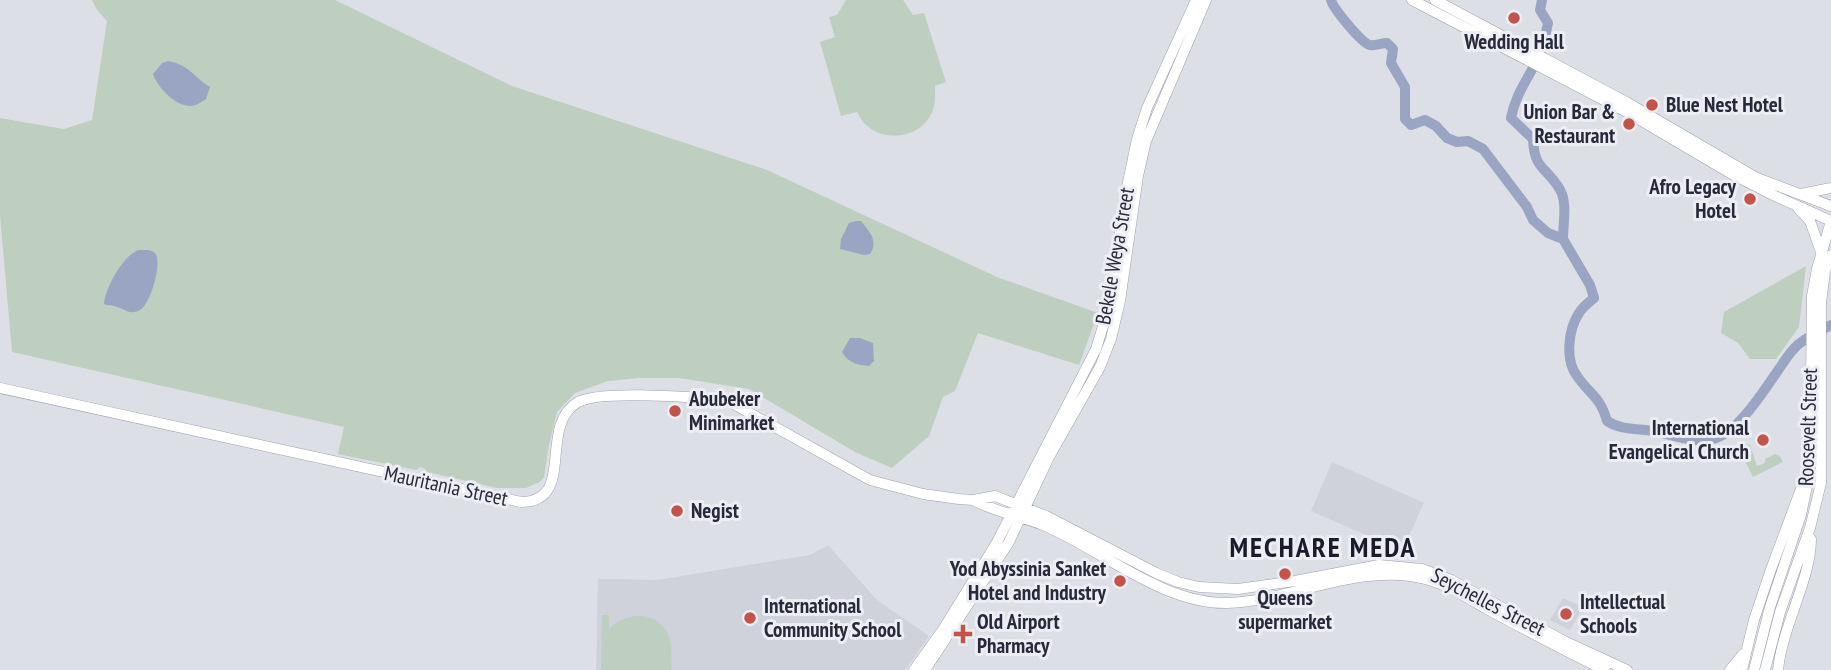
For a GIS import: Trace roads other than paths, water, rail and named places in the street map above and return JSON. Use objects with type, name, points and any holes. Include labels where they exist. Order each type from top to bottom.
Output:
[{"type":"main road","points":[[914,670],[970,586],[1011,515],[1021,506],[1100,367],[1111,339],[1120,301],[1138,176],[1152,110],[1196,0]]},
{"type":"main road","points":[[1152,110],[1206,0]]},
{"type":"main road","points":[[1412,0],[1534,58]]},
{"type":"main road","points":[[1435,0],[1730,173],[1796,200],[1831,221]]},
{"type":"main road","points":[[1796,200],[1831,188]]},
{"type":"main road","points":[[1796,200],[1831,206]]},
{"type":"main road","points":[[1796,200],[1810,221],[1826,255]]},
{"type":"main road","name":"Roosevelt Street","points":[[1754,670],[1770,607],[1801,515],[1810,471],[1816,365],[1816,321],[1812,296],[1826,255],[1831,221]]},
{"type":"main road","name":"Roosevelt Street","points":[[1816,321],[1828,267],[1826,255]]},
{"type":"main road","name":"Roosevelt Street","points":[[1765,670],[1780,612],[1810,528],[1818,496],[1822,464],[1816,365]]},
{"type":"main road","name":"Mauritania Street","points":[[0,388],[521,502],[539,500],[548,492],[553,477],[559,425],[577,403],[599,396],[716,399],[730,402],[870,480],[923,494],[973,500],[995,496],[1021,506]]},
{"type":"main road","points":[[1742,670],[1745,651],[1785,528],[1810,471]]},
{"type":"main road","name":"Mauritania Street","points":[[973,500],[1011,515]]},
{"type":"main road","points":[[925,670],[985,581],[1022,519],[1021,506]]},
{"type":"main road","name":"Seychelles Street","points":[[1021,506],[1156,573],[1199,587],[1259,587],[1379,565],[1422,569],[1451,580],[1564,641],[1627,670]]},
{"type":"main road","name":"Seychelles Street","points":[[1011,515],[1065,536],[1164,589],[1187,598],[1240,602],[1364,576],[1387,575],[1425,579],[1605,670]]},
{"type":"main road","points":[[1778,670],[1790,616],[1808,562],[1810,528]]},
{"type":"main road","points":[[1730,670],[1745,651]]},
{"type":"water","points":[[168,61],[186,68],[210,87],[206,99],[191,106],[179,103],[168,95],[153,74],[162,63]]},
{"type":"water","points":[[861,221],[872,236],[874,245],[870,254],[840,249],[841,239],[849,223]]},
{"type":"water","points":[[139,250],[152,251],[157,258],[154,283],[144,307],[133,312],[104,304],[116,273],[127,258]]},
{"type":"water","points":[[850,338],[860,338],[873,343],[874,361],[869,366],[854,363],[844,356],[842,352]]},
{"type":"waterway","points":[[1331,0],[1366,43],[1387,43],[1393,49],[1391,63],[1405,87],[1405,119],[1411,125],[1425,120],[1436,126],[1447,138],[1457,142],[1468,141],[1483,149],[1527,207],[1533,220],[1548,233],[1563,239],[1590,285],[1594,298],[1575,320],[1569,354],[1573,369],[1601,406],[1607,421],[1625,428],[1691,440],[1712,439],[1723,435],[1734,427],[1756,402],[1795,347],[1831,325]]},
{"type":"waterway","points":[[1542,0],[1540,10],[1548,23],[1544,41],[1516,100],[1511,118],[1533,139],[1538,162],[1562,193],[1563,239]]},
{"type":"place","name":"Wedding Hall","points":[[1514,18]]},
{"type":"place","name":"Blue Nest Hotel","points":[[1652,105]]},
{"type":"place","name":"Union Bar & Restaurant","points":[[1629,124]]},
{"type":"place","name":"Afro Legacy Hotel","points":[[1750,199]]},
{"type":"place","name":"Abubeker Minimarket","points":[[675,411]]},
{"type":"place","name":"International Evangelical Church","points":[[1763,440]]},
{"type":"place","name":"Negist","points":[[677,511]]},
{"type":"place","name":"Queens supermarket","points":[[1285,574]]},
{"type":"place","name":"Yod Abyssinia Sanket Hotel and Industry","points":[[1120,581]]},
{"type":"place","name":"Intellectual Schools","points":[[1566,614]]},
{"type":"place","name":"International Community School","points":[[750,618]]},
{"type":"place","name":"Old Airport Pharmacy","points":[[963,634]]},
{"type":"district","name":"MECHARE MEDA","points":[[1323,547]]}]
